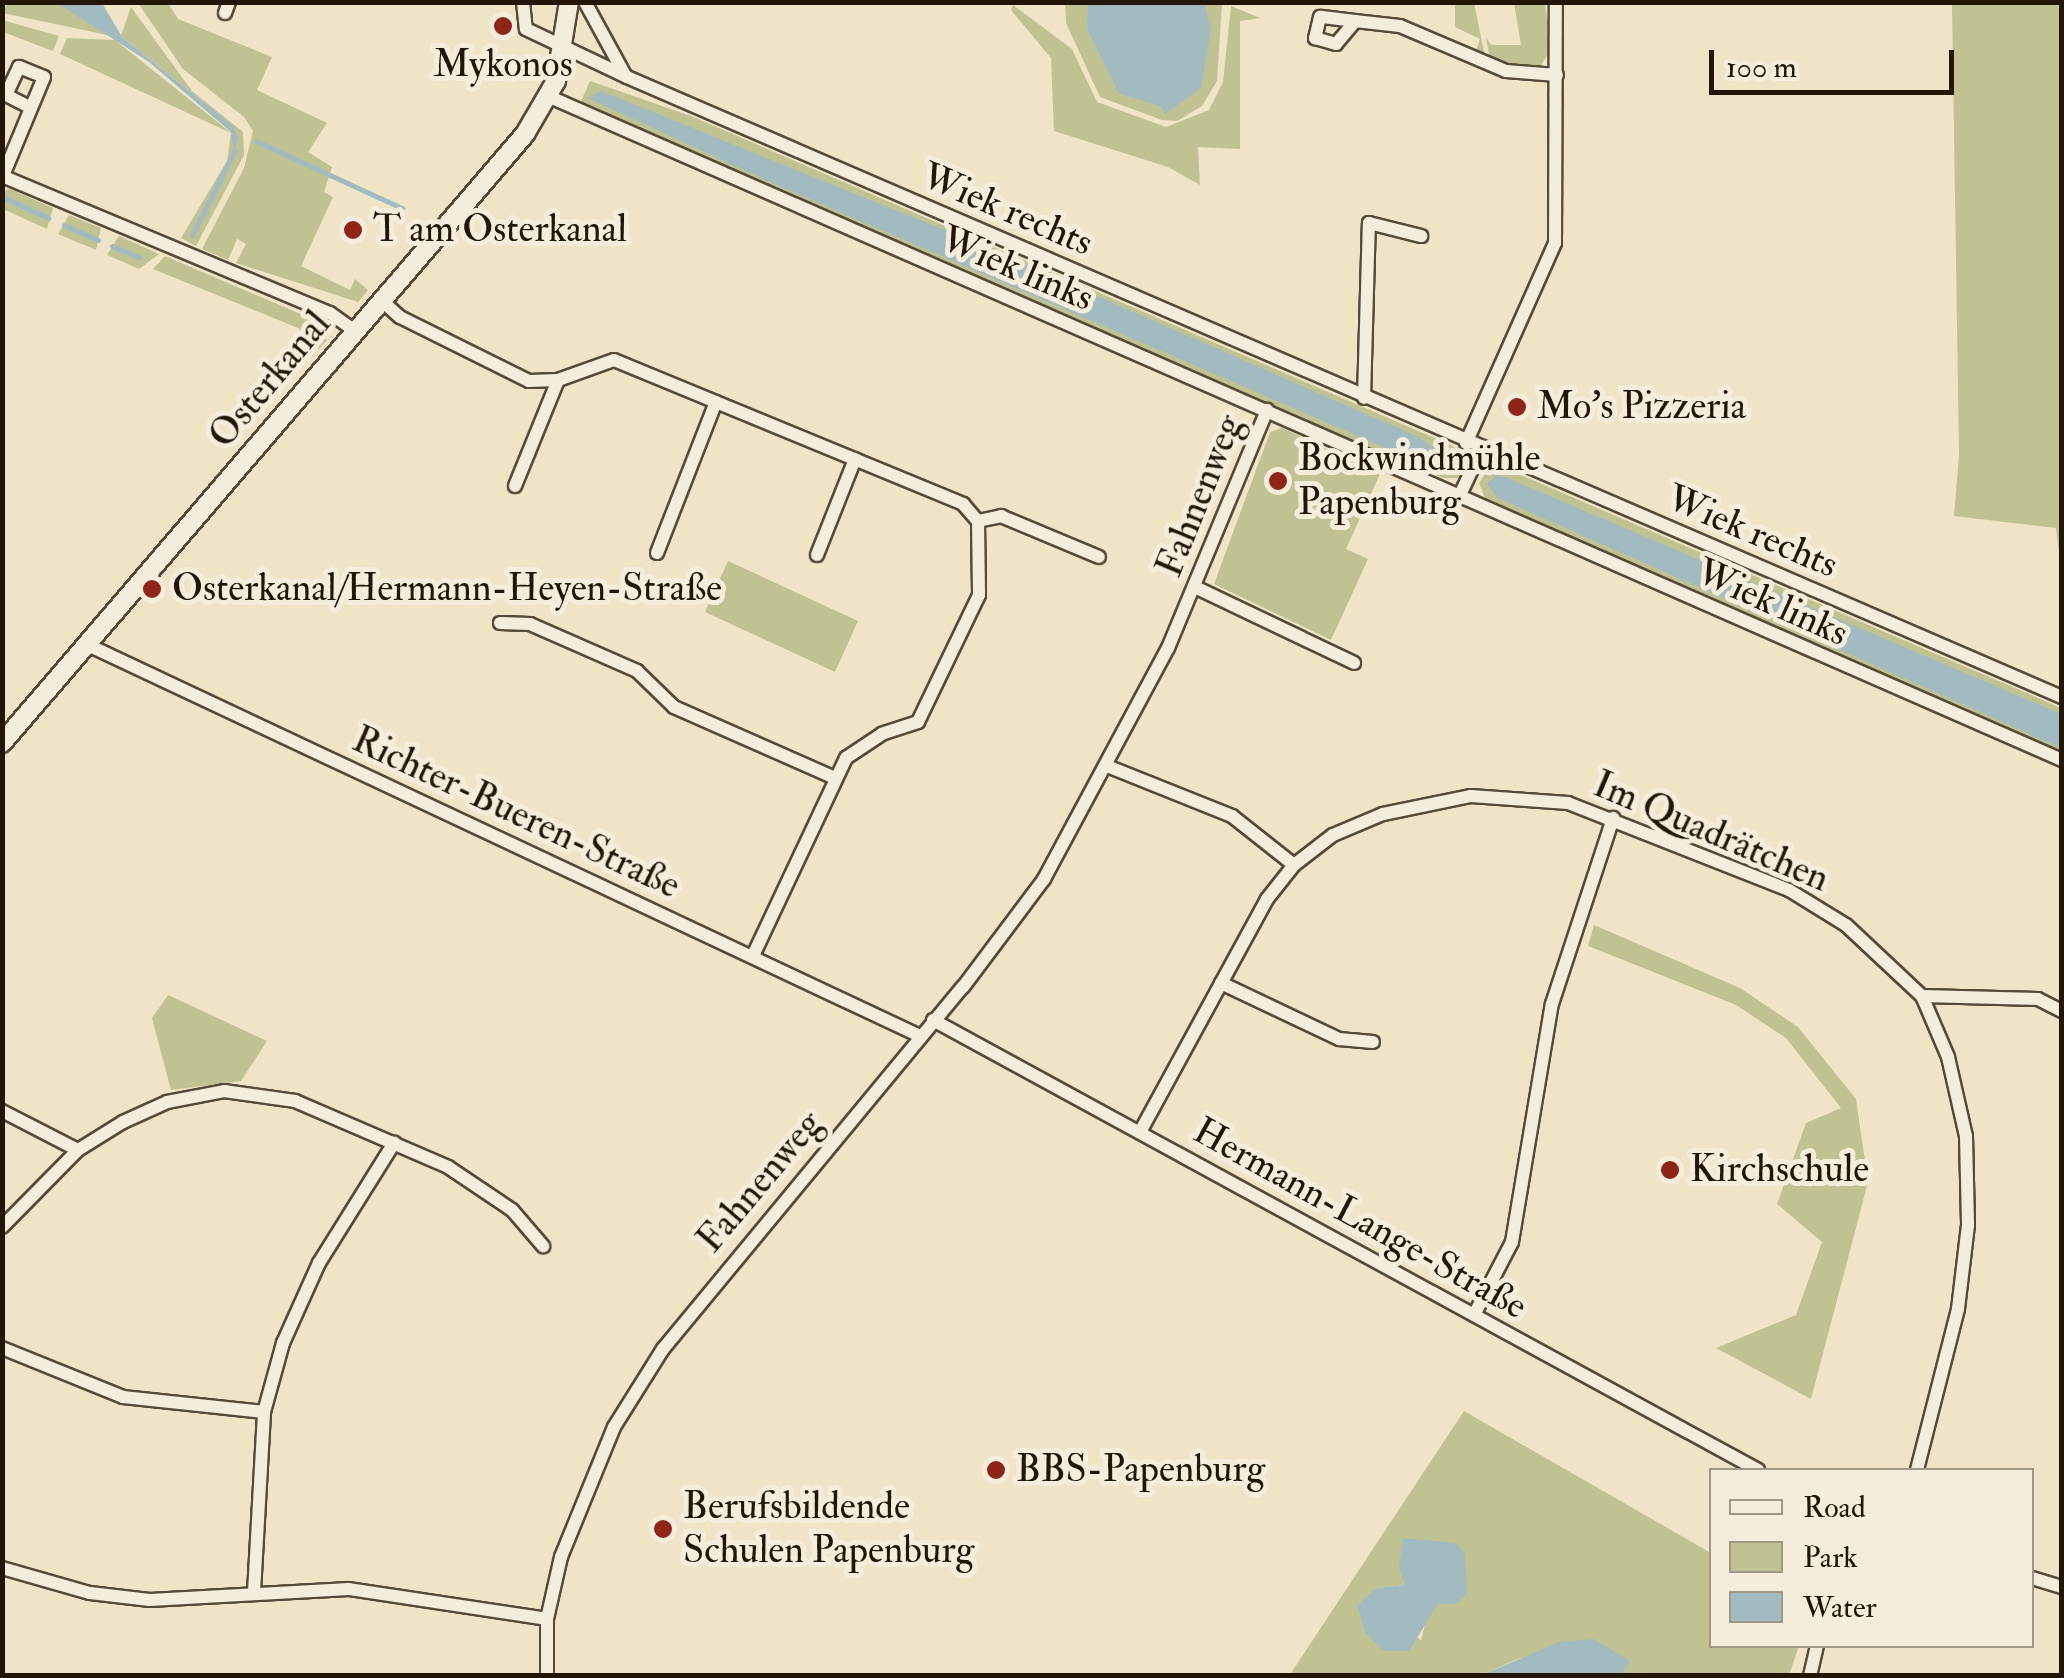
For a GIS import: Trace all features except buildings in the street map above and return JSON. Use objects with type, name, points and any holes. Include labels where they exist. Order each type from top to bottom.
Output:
[{"type":"main road","name":"Osterkanal","points":[[2,743],[355,332],[550,97],[566,47],[569,2]]},
{"type":"street","name":"Wiek rechts","points":[[523,2],[526,29],[626,77],[1482,450],[2062,696]]},
{"type":"street","points":[[585,2],[626,77]]},
{"type":"street","points":[[1466,443],[1555,243],[1556,2]]},
{"type":"street","points":[[1355,21],[1400,26],[1506,71],[1558,75]]},
{"type":"street","name":"Wiek links","points":[[550,97],[2062,760]]},
{"type":"street","points":[[30,108],[3,177],[330,313],[355,332]]},
{"type":"street","points":[[1364,398],[1370,223],[1421,236]]},
{"type":"street","points":[[382,300],[400,317],[528,381],[558,380],[614,360],[963,504],[978,521],[980,594],[918,722],[860,746],[835,778],[753,956]]},
{"type":"street","points":[[515,486],[558,380]]},
{"type":"street","points":[[657,553],[716,402]]},
{"type":"street","name":"Fahnenweg","points":[[547,1676],[547,1619],[580,1503],[614,1426],[663,1348],[1044,879],[1107,766],[1197,588],[1267,410]]},
{"type":"street","points":[[1460,495],[1482,450]]},
{"type":"street","points":[[817,556],[855,459]]},
{"type":"street","points":[[978,521],[1001,516],[1099,557]]},
{"type":"street","points":[[1197,588],[1354,663]]},
{"type":"street","points":[[500,623],[530,624],[636,671],[674,707],[835,778]]},
{"type":"street","name":"Richter-Bueren-Straße","points":[[88,645],[920,1036]]},
{"type":"street","points":[[1107,766],[1232,816],[1294,865]]},
{"type":"street","name":"Im Quadrätchen","points":[[1140,1132],[1221,983],[1294,865],[1333,835],[1427,802],[1515,796],[1568,803],[1613,818],[1789,890],[1846,925],[1922,996],[1948,1057],[1966,1136],[1968,1225],[1945,1374],[1918,1468]]},
{"type":"street","points":[[1474,1316],[1512,1242],[1552,1004],[1613,818]]},
{"type":"street","points":[[1221,983],[1340,1039],[1373,1042]]},
{"type":"street","points":[[1922,996],[2038,1000],[2062,1011]]},
{"type":"street","name":"Hermann-Lange-Straße","points":[[933,1020],[1754,1468]]},
{"type":"street","points":[[2,1227],[78,1150],[167,1102],[224,1090],[295,1100],[448,1167],[512,1210],[543,1246]]},
{"type":"street","points":[[2,1111],[78,1150]]},
{"type":"street","points":[[254,1592],[264,1412],[283,1343],[318,1263],[394,1143]]},
{"type":"street","points":[[2,1348],[123,1397],[264,1412]]},
{"type":"street","points":[[2,1568],[90,1594],[150,1600],[254,1592],[382,1590],[547,1619]]},
{"type":"street","points":[[2034,1579],[2062,1587]]},
{"type":"street","points":[[1810,1676],[1817,1648]]},
{"type":"green space","points":[[7,3],[57,3],[112,36],[3,13]]},
{"type":"green space","points":[[138,3],[168,3],[178,19],[272,57],[257,90],[327,123],[308,152],[332,167],[324,192],[333,197],[301,266],[350,290],[355,279],[368,290],[358,302],[236,263],[246,244],[237,239],[228,260],[202,249],[244,168],[253,131],[244,117],[183,69]]},
{"type":"green space","points":[[1065,3],[1222,3],[1217,81],[1202,106],[1177,121],[1162,120],[1100,97],[1066,23]]},
{"type":"green space","points":[[1455,3],[1474,3],[1485,57],[1475,53],[1480,39],[1455,27]]},
{"type":"green space","points":[[1514,3],[1545,3],[1551,50],[1539,68],[1490,60],[1486,37],[1491,45],[1521,45]]},
{"type":"green space","points":[[1952,3],[2061,3],[2061,570],[2056,528],[1954,516],[1959,455]]},
{"type":"green space","points":[[1013,5],[1072,49],[1097,102],[1166,127],[1209,110],[1223,82],[1231,6],[1260,18],[1240,21],[1240,149],[1198,147],[1200,185],[1168,167],[1054,131],[1051,58],[1011,10]]},
{"type":"green space","points":[[131,7],[192,91],[243,132],[244,155],[196,246],[181,238],[227,161],[231,133],[60,54],[67,38],[115,40],[230,132],[232,125],[121,36]]},
{"type":"green space","points":[[2,20],[59,36],[53,51],[3,32]]},
{"type":"green space","points":[[590,81],[691,116],[1453,446],[1467,460],[1460,478],[1443,478],[1267,407],[578,108]]},
{"type":"green space","points":[[10,189],[53,208],[47,229],[3,209],[3,191]]},
{"type":"green space","points":[[69,215],[101,228],[96,250],[58,234]]},
{"type":"green space","points":[[119,236],[159,254],[139,269],[107,255]]},
{"type":"green space","points":[[165,256],[310,318],[327,340],[318,350],[298,328],[153,269]]},
{"type":"green space","points":[[1282,428],[1380,474],[1346,549],[1368,559],[1331,640],[1214,584],[1270,432]]},
{"type":"green space","points":[[1489,468],[1507,469],[2061,708],[2061,755],[1487,503],[1479,483]]},
{"type":"green space","points":[[728,561],[858,621],[835,672],[705,612]]},
{"type":"green space","points":[[1594,925],[1740,988],[1798,1027],[1856,1099],[1868,1182],[1811,1399],[1716,1348],[1796,1315],[1822,1242],[1777,1204],[1806,1123],[1841,1108],[1786,1038],[1736,1005],[1588,946]]},
{"type":"green space","points":[[168,995],[267,1041],[241,1081],[171,1090],[152,1018]]},
{"type":"green space","points":[[1464,1411],[1709,1552],[1709,1648],[1798,1648],[1789,1675],[1622,1675],[1630,1660],[1520,1658],[1482,1675],[1289,1676]],"holes":[[[1465,1553],[1455,1604],[1438,1604],[1427,1616],[1421,1641],[1377,1588],[1405,1585]]]},
{"type":"water","points":[[57,3],[102,3],[122,37],[232,125],[238,138],[234,153],[231,132],[149,62]]},
{"type":"water","points":[[1088,3],[1204,3],[1211,29],[1201,88],[1165,114],[1161,106],[1119,94],[1087,29]]},
{"type":"water","points":[[601,91],[969,240],[1416,436],[1459,464],[1449,471],[1432,468],[761,178],[588,98]]},
{"type":"water","points":[[1498,474],[2061,714],[2061,748],[1498,498],[1487,484]]},
{"type":"water","points":[[1403,1538],[1456,1543],[1465,1553],[1467,1595],[1456,1604],[1438,1604],[1409,1651],[1383,1651],[1365,1632],[1357,1605],[1377,1588],[1405,1585],[1399,1567]]},
{"type":"water","points":[[1594,1639],[1630,1661],[1622,1675],[1482,1675],[1559,1642]]},
{"type":"waterway","points":[[256,141],[402,208]]},
{"type":"waterway","points":[[192,235],[235,150]]},
{"type":"waterway","points":[[3,197],[48,218]]},
{"type":"waterway","points":[[64,225],[98,240]]},
{"type":"waterway","points":[[112,246],[140,258]]},
{"type":"place","name":"Mykonos","points":[[503,26]]},
{"type":"place","name":"T am Osterkanal","points":[[353,230]]},
{"type":"place","name":"Mo's Pizzeria","points":[[1517,407]]},
{"type":"place","name":"Bockwindmühle Papenburg","points":[[1278,481]]},
{"type":"place","name":"Osterkanal/Hermann-Heyen-Straße","points":[[152,589]]},
{"type":"place","name":"Kirchschule","points":[[1670,1170]]},
{"type":"place","name":"BBS-Papenburg","points":[[996,1470]]},
{"type":"place","name":"Berufsbildende Schulen Papenburg","points":[[663,1529]]}]
